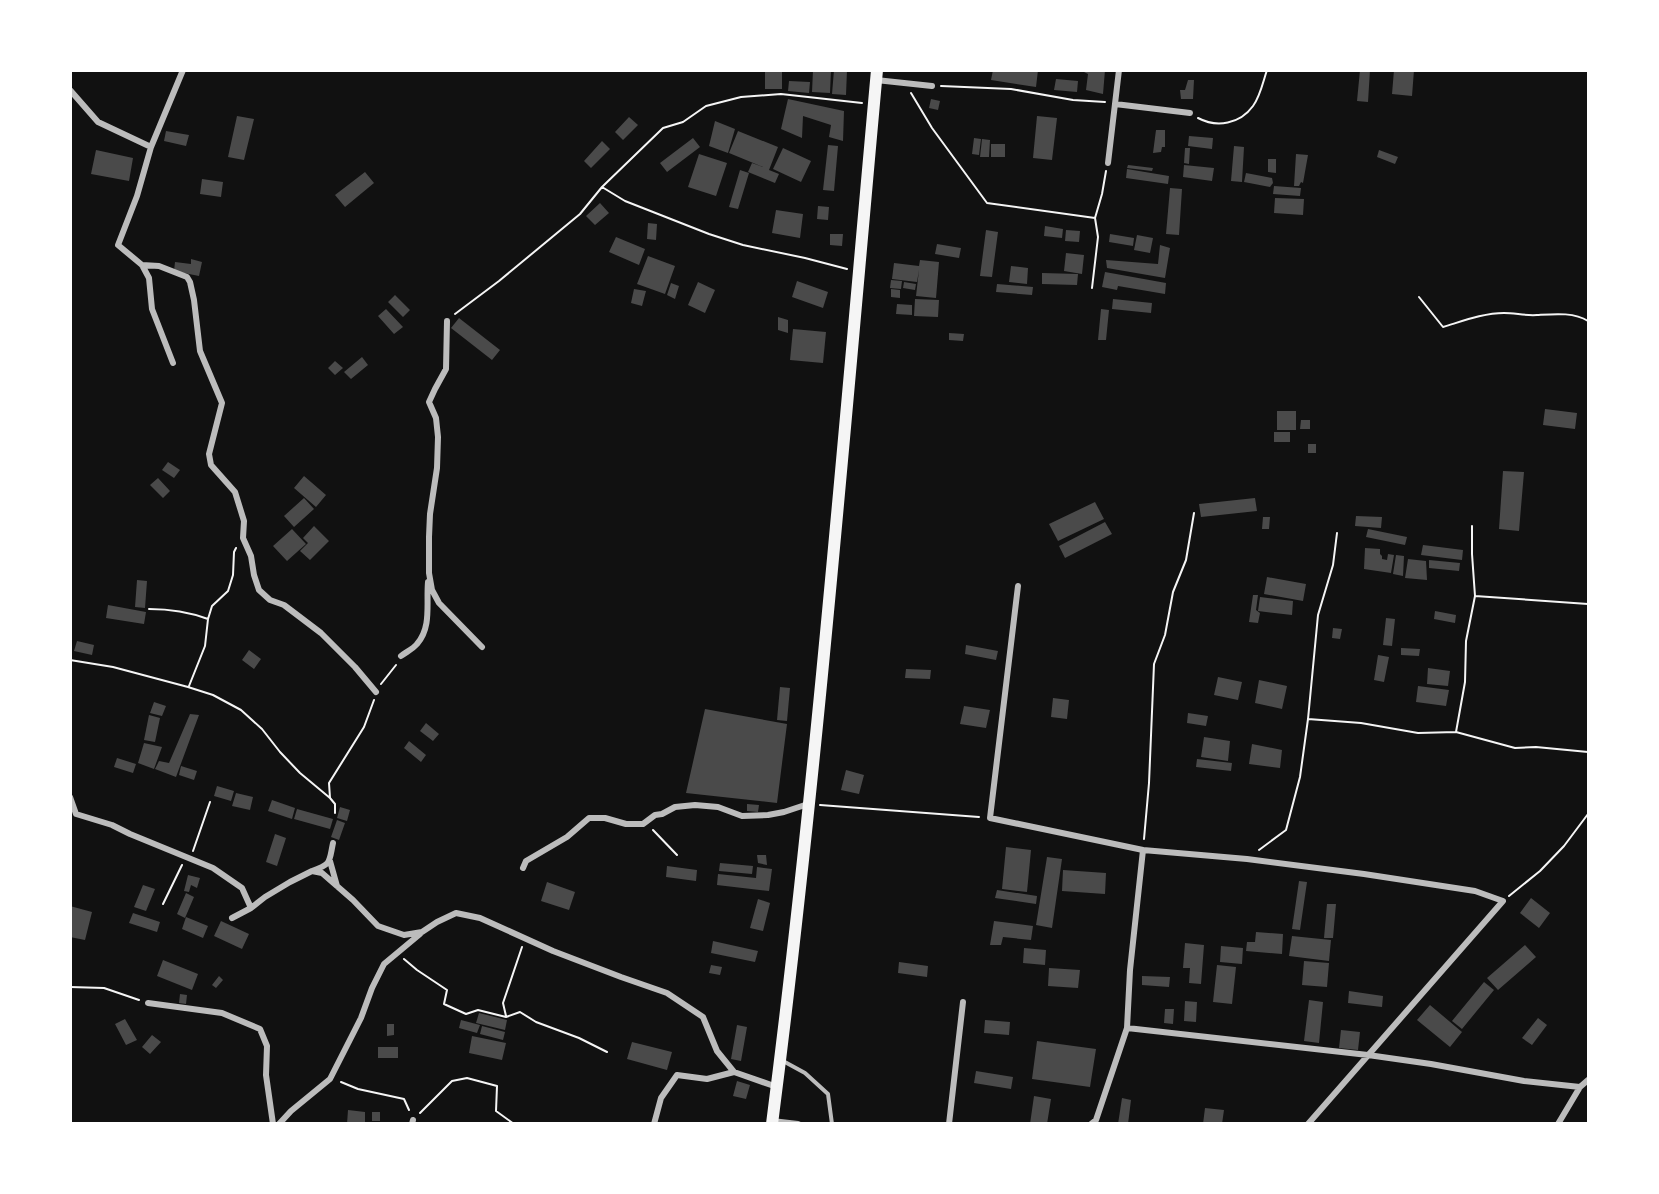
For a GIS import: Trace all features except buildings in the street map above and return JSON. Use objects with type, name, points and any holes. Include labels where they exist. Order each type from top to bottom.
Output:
[{"type":"highway","points":[[772,1122],[828,619],[876,75]]},
{"type":"street","points":[[173,363],[152,309],[149,278],[142,265],[118,244],[137,196],[151,147],[183,70]]},
{"type":"street","points":[[1108,163],[1119,70]]},
{"type":"street","points":[[876,75],[905,83],[932,86]]},
{"type":"street","points":[[70,90],[98,122],[151,147]]},
{"type":"street","points":[[1114,104],[1190,113]]},
{"type":"street","points":[[142,265],[159,266],[187,277],[190,282],[200,351],[222,403],[209,454],[211,465],[235,492],[244,521],[243,538],[259,590],[270,600],[284,605],[321,633],[376,692]]},
{"type":"street","points":[[401,656],[417,644],[425,631],[428,612],[430,514],[437,468],[438,437],[436,418],[429,402],[446,369],[447,321]]},
{"type":"street","points":[[429,573],[432,590],[439,603],[482,647]]},
{"type":"street","points":[[1018,586],[990,818],[1143,850],[1247,859],[1364,874],[1475,891],[1503,901],[1308,1124]]},
{"type":"street","points":[[70,797],[76,814],[112,825],[213,868],[242,888],[251,908]]},
{"type":"street","points":[[523,868],[526,861],[567,837],[589,818],[605,818],[626,824],[643,824],[655,815],[675,807],[695,805],[718,807],[742,816],[768,815],[808,804]]},
{"type":"street","points":[[333,843],[330,861],[337,886]]},
{"type":"street","points":[[1092,1124],[1096,1120],[1127,1028],[1130,970],[1143,850]]},
{"type":"street","points":[[232,918],[290,882],[325,867],[330,861]]},
{"type":"street","points":[[312,871],[322,873],[378,926],[404,935],[422,933]]},
{"type":"street","points":[[279,1124],[291,1111],[330,1079],[345,1052],[384,964],[437,922],[456,913],[480,918],[588,965],[667,993],[703,1017],[717,1051],[734,1072],[777,1087]]},
{"type":"street","points":[[949,1124],[963,1002]]},
{"type":"street","points":[[147,1003],[222,1013],[260,1029],[267,1046],[266,1075],[273,1124]]},
{"type":"street","points":[[1127,1028],[1368,1055],[1524,1081],[1580,1087]]},
{"type":"street","points":[[654,1124],[661,1098],[677,1075],[707,1079],[734,1072]]},
{"type":"street","points":[[1558,1124],[1580,1087],[1588,1080]]},
{"type":"street","points":[[772,1122],[798,1124]]},
{"type":"lane","points":[[780,1060],[805,1073],[828,1094],[832,1124]]},
{"type":"path","points":[[1190,113],[1206,122],[1225,123],[1241,119],[1254,105],[1267,70]]},
{"type":"path","points":[[905,83],[932,128],[987,203],[1095,218]]},
{"type":"path","points":[[932,86],[1011,89],[1073,100],[1114,104]]},
{"type":"path","points":[[447,321],[580,214],[602,187],[663,129],[683,122],[706,106],[741,97],[781,94],[874,105]]},
{"type":"path","points":[[1092,288],[1098,237],[1095,218],[1108,163]]},
{"type":"path","points":[[602,187],[625,201],[709,234],[859,272]]},
{"type":"path","points":[[1419,297],[1443,327],[1502,313],[1534,315],[1557,313],[1588,321]]},
{"type":"path","points":[[1143,850],[1149,783],[1154,664],[1166,635],[1173,592],[1186,561],[1194,513]]},
{"type":"path","points":[[1456,732],[1465,682],[1466,641],[1475,596],[1472,526]]},
{"type":"path","points":[[1247,859],[1286,830],[1300,777],[1308,719],[1317,615],[1333,565],[1337,533]]},
{"type":"path","points":[[188,687],[205,646],[212,606],[228,591],[233,575],[234,552],[243,538]]},
{"type":"path","points":[[1475,596],[1588,604]]},
{"type":"path","points":[[149,609],[169,609],[208,619]]},
{"type":"path","points":[[330,798],[329,783],[364,727],[376,692],[396,663],[403,665],[406,661],[401,656]]},
{"type":"path","points":[[70,660],[113,667],[188,687],[213,695],[241,710],[262,729],[300,773],[330,798],[335,804],[335,813]]},
{"type":"path","points":[[1308,719],[1360,723],[1418,733],[1456,732],[1515,748],[1536,747],[1588,752]]},
{"type":"path","points":[[808,804],[990,818]]},
{"type":"path","points":[[1503,901],[1540,871],[1564,846],[1588,814]]},
{"type":"path","points":[[646,821],[677,855]]},
{"type":"path","points":[[506,1017],[504,1003],[524,938]]},
{"type":"path","points":[[397,953],[447,990],[444,1004],[466,1014],[478,1010],[506,1017],[520,1012],[536,1022],[579,1038],[607,1053]]},
{"type":"path","points":[[70,987],[104,988],[147,1003]]},
{"type":"path","points":[[330,1079],[358,1089],[404,1099],[412,1122],[452,1081],[467,1078],[497,1086],[496,1111],[514,1124]]}]
